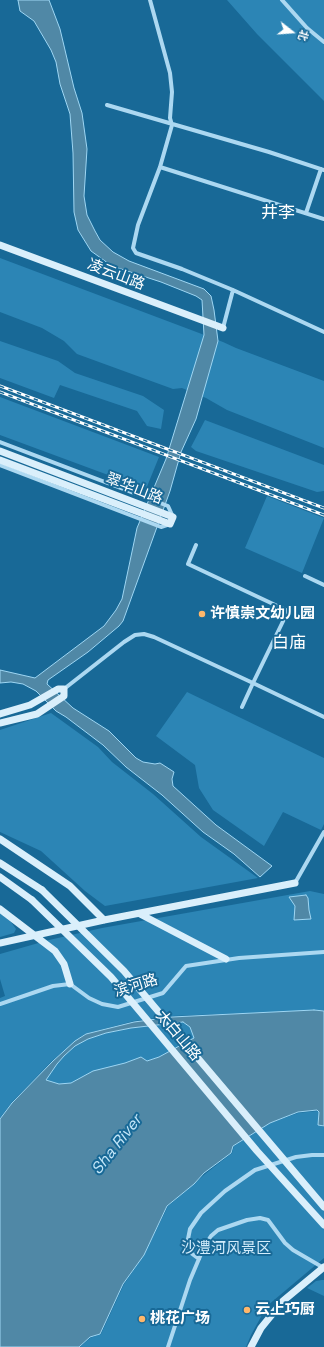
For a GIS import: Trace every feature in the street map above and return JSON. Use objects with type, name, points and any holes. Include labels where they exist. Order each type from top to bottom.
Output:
[{"type":"main road","name":"凌云山路","points":[[0,245],[222,328]]},
{"type":"main road","name":"翠华山路","points":[[0,451],[133,510]]},
{"type":"main road","name":"翠华山路","points":[[0,460],[133,510],[167,521]]},
{"type":"main road","points":[[0,714],[30,705],[62,692]]},
{"type":"main road","points":[[0,723],[37,714],[62,692]]},
{"type":"main road","points":[[0,839],[70,886],[104,920]]},
{"type":"main road","name":"太白山路","points":[[0,863],[42,890],[124,971],[324,1207]]},
{"type":"main road","name":"太白山路","points":[[0,877],[32,900],[111,977],[257,1151],[324,1225]]},
{"type":"main road","points":[[0,943],[104,920],[295,883]]},
{"type":"main road","points":[[0,909],[35,935],[52,951],[64,964],[70,984]]},
{"type":"main road","points":[[140,914],[226,959]]},
{"type":"main road","points":[[251,1347],[261,1328],[283,1301],[324,1268]]},
{"type":"street","points":[[150,0],[170,73],[172,92],[170,118],[172,125],[160,167],[138,225],[133,248],[136,253],[182,269],[233,290],[324,332]]},
{"type":"street","points":[[282,0],[307,28],[324,42]]},
{"type":"street","points":[[107,105],[269,152],[323,170],[306,214]]},
{"type":"street","points":[[160,167],[324,219]]},
{"type":"street","points":[[222,328],[233,290]]},
{"type":"street","points":[[0,442],[168,506],[167,521],[0,466]]},
{"type":"street","points":[[196,545],[188,564],[288,611],[242,707]]},
{"type":"street","points":[[305,576],[324,585]]},
{"type":"street","points":[[62,692],[124,642],[135,635],[144,634],[154,637],[254,683],[324,717]]},
{"type":"street","points":[[295,883],[324,832]]},
{"type":"street","name":"滨河路","points":[[70,984],[89,998],[102,1004],[118,1007],[163,993],[186,966],[226,959],[324,952]]},
{"type":"street","points":[[0,1004],[53,986],[70,984]]},
{"type":"street","points":[[199,1259],[191,1253],[187,1244],[190,1229],[201,1214],[225,1191],[255,1170],[296,1157],[324,1155]]},
{"type":"street","points":[[168,1347],[190,1280],[204,1247],[211,1236],[218,1230],[247,1220],[260,1218],[268,1220],[285,1243],[293,1250],[324,1268]]},
{"type":"green space","points":[[227,0],[324,0],[324,101],[257,34]]},
{"type":"green space","points":[[0,258],[324,381],[324,448],[227,410],[206,398],[182,388],[173,389],[77,354],[64,341],[42,328],[0,312]]},
{"type":"green space","points":[[0,341],[58,361],[75,373],[143,396],[164,410],[161,429],[147,426],[137,411],[60,385],[54,398],[0,378]]},
{"type":"green space","points":[[0,397],[159,457],[146,489],[0,435]]},
{"type":"green space","points":[[205,420],[324,465],[324,491],[317,492],[196,451],[191,447]]},
{"type":"green space","points":[[267,496],[324,518],[302,573],[245,548]]},
{"type":"green space","points":[[187,692],[324,758],[324,824],[321,830],[283,812],[264,846],[213,810],[199,788],[195,765],[156,736]]},
{"type":"green space","points":[[51,713],[98,747],[112,762],[153,794],[201,837],[258,878],[105,906],[85,891],[41,851],[0,832],[0,730]]},
{"type":"green space","points":[[310,891],[324,894],[324,1010],[171,1016],[134,1021],[85,1034],[52,1061],[12,1102],[0,1118],[0,998],[5,996],[0,979],[0,954],[49,940],[102,928]]},
{"type":"green space","points":[[0,913],[11,922],[16,929],[14,933],[0,937]]},
{"type":"green space","points":[[183,1022],[190,1027],[194,1038],[159,1057],[147,1061],[141,1057],[125,1063],[93,1071],[71,1083],[59,1084],[46,1080],[64,1056],[75,1046],[87,1039],[106,1033],[131,1028]]},
{"type":"green space","name":"沙澧河风景区","points":[[319,1112],[318,1125],[324,1127],[324,1258],[267,1306],[246,1347],[80,1347],[90,1338],[101,1334],[124,1284],[144,1255],[168,1206],[232,1153],[234,1146],[270,1123],[298,1113]]},
{"type":"green space","points":[[324,1280],[324,1296],[307,1288],[316,1281]]},
{"type":"water","points":[[18,0],[49,0],[60,29],[74,88],[82,113],[87,149],[84,196],[87,215],[100,240],[113,252],[129,261],[204,289],[211,296],[218,341],[196,419],[181,452],[170,491],[123,621],[88,652],[48,680],[47,684],[73,708],[109,731],[136,758],[143,762],[155,764],[160,763],[174,772],[172,779],[173,786],[216,825],[272,866],[260,877],[234,854],[203,832],[162,795],[126,767],[103,745],[56,711],[36,691],[23,684],[11,682],[0,683],[0,670],[35,678],[104,626],[116,610],[122,599],[137,528],[166,459],[204,335],[202,300],[196,296],[161,282],[112,266],[91,251],[78,230],[74,212],[73,153],[70,114],[60,84],[56,62],[51,50],[34,21],[20,11]]},
{"type":"water","points":[[306,895],[308,898],[311,919],[294,920],[295,906],[289,897]]},
{"type":"water","name":"Sha River","points":[[314,1010],[324,1011],[324,1126],[318,1125],[319,1112],[317,1110],[298,1112],[270,1123],[233,1146],[231,1153],[204,1173],[194,1184],[167,1206],[144,1255],[123,1284],[100,1334],[90,1337],[79,1347],[0,1347],[0,1119],[12,1103],[53,1061],[75,1041],[86,1034],[134,1022],[172,1017]],"holes":[[[183,1022],[190,1027],[194,1038],[159,1057],[147,1061],[141,1057],[125,1063],[93,1071],[71,1083],[59,1084],[46,1080],[64,1056],[75,1046],[88,1039],[106,1033],[131,1028]]]},
{"type":"railway","points":[[0,386],[324,508]]},
{"type":"railway","points":[[0,392],[324,515]]},
{"type":"place","name":"许慎崇文幼儿园","points":[[202,614]]},
{"type":"place","name":"云上巧厨","points":[[247,1310]]},
{"type":"place","name":"桃花广场","points":[[142,1319]]},
{"type":"district","name":"井李","points":[[278,213]]},
{"type":"district","name":"白庙","points":[[289,643]]}]
